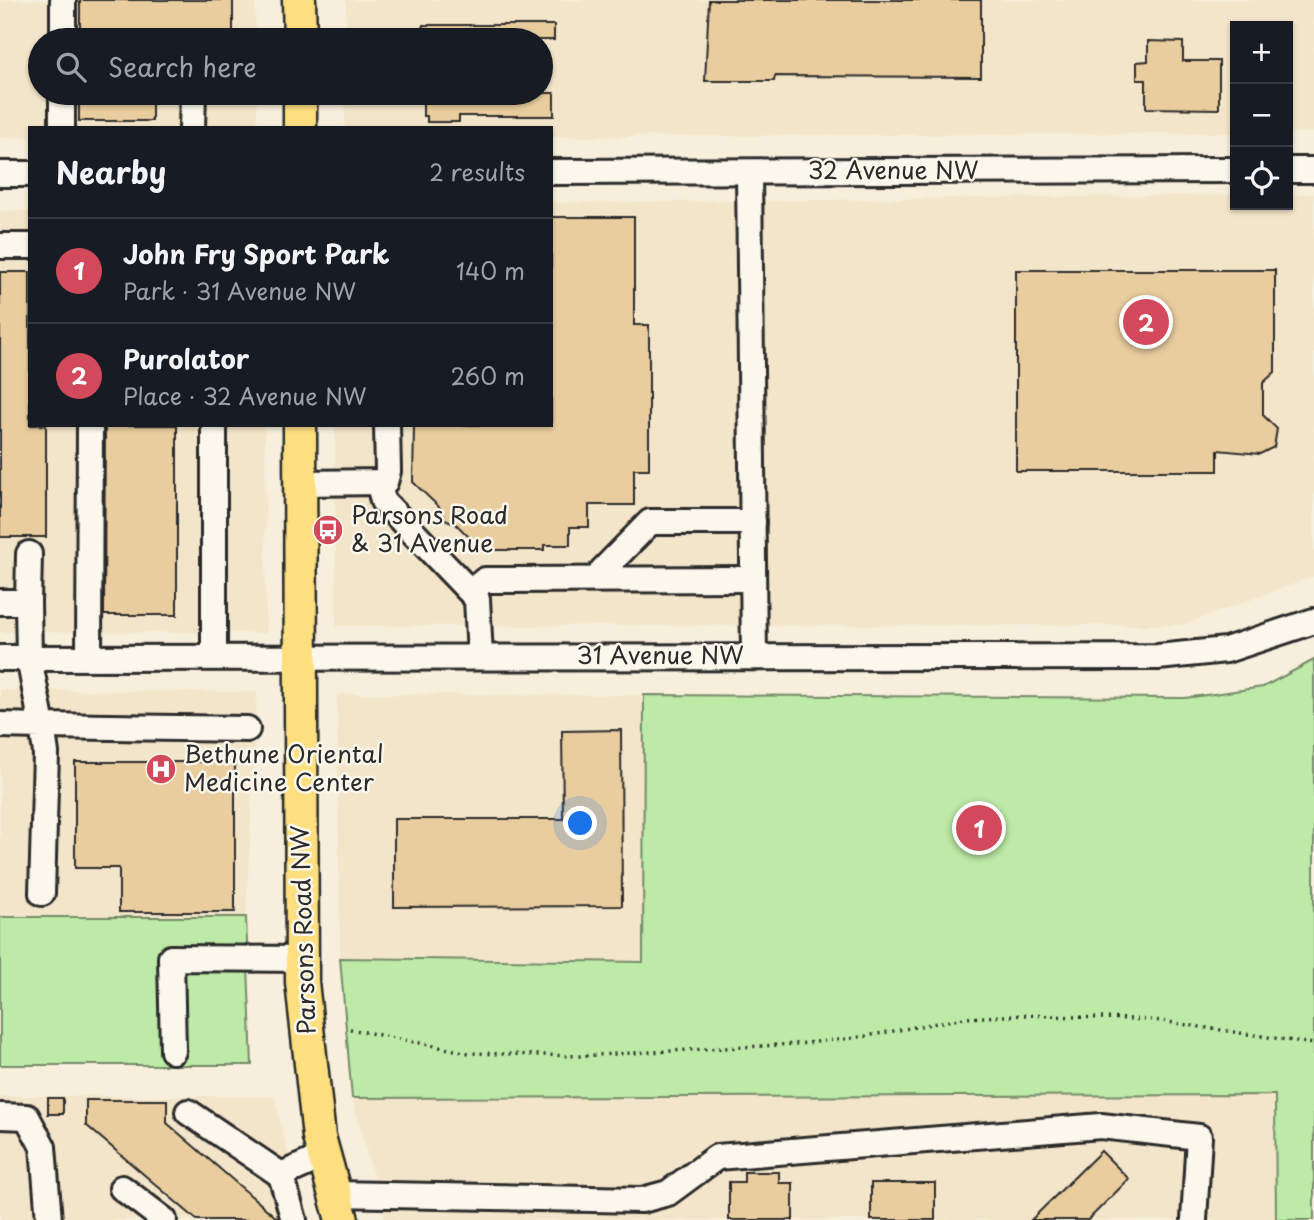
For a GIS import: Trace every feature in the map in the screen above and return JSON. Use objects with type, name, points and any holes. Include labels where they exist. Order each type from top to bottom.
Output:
[{"type":"main road","points":[[299,0],[300,28]]},
{"type":"main road","points":[[300,105],[300,126]]},
{"type":"main road","name":"Parsons Road NW","points":[[300,427],[301,960],[312,1086],[324,1156],[338,1207]]},
{"type":"street","points":[[63,0],[63,28]]},
{"type":"street","points":[[62,105],[62,126]]},
{"type":"street","points":[[192,126],[193,105]]},
{"type":"street","name":"32 Avenue NW","points":[[553,172],[1230,170]]},
{"type":"street","points":[[1293,170],[1314,170]]},
{"type":"street","points":[[749,172],[754,657]]},
{"type":"street","points":[[0,174],[28,174]]},
{"type":"street","points":[[0,246],[28,246]]},
{"type":"street","points":[[89,657],[90,427]]},
{"type":"street","points":[[214,427],[214,657]]},
{"type":"street","points":[[300,483],[379,484],[387,477],[387,427]]},
{"type":"street","points":[[379,484],[383,502],[471,592],[479,606],[480,656]]},
{"type":"street","points":[[601,579],[602,571],[650,522],[753,522]]},
{"type":"street","points":[[29,554],[29,658],[46,753],[42,893]]},
{"type":"street","points":[[471,592],[485,580],[753,579]]},
{"type":"street","points":[[0,602],[28,602]]},
{"type":"street","name":"31 Avenue NW","points":[[0,658],[1194,655],[1258,641],[1314,621]]},
{"type":"street","points":[[0,725],[247,729]]},
{"type":"street","points":[[173,1051],[171,958],[301,960]]},
{"type":"street","points":[[188,1112],[281,1175],[295,1220]]},
{"type":"street","points":[[0,1116],[27,1116],[43,1147],[49,1220]]},
{"type":"street","points":[[338,1207],[642,1200],[668,1193],[717,1157],[1101,1126],[1199,1138],[1194,1220]]},
{"type":"street","points":[[281,1175],[324,1156]]},
{"type":"street","points":[[122,1188],[164,1220]]},
{"type":"path","points":[[350,1029],[469,1053],[579,1056],[797,1044],[861,1037],[964,1018],[1025,1015],[1154,1020],[1314,1044]]},
{"type":"shaded area","points":[[0,0],[255,0],[256,28],[28,28],[28,105],[257,105],[257,126],[28,126],[28,137],[0,138]]},
{"type":"shaded area","points":[[346,0],[1314,0],[1314,132],[1293,132],[1293,21],[1230,21],[1230,133],[553,137],[553,126],[345,126],[345,105],[553,105],[553,28],[346,28]]},
{"type":"shaded area","points":[[1314,194],[1314,576],[1183,625],[336,626],[335,427],[553,427],[553,203],[1230,195],[1230,210],[1293,210],[1293,195]]},
{"type":"shaded area","points":[[0,211],[28,211],[28,427],[265,427],[266,633],[0,632]]},
{"type":"shaded area","points":[[0,690],[257,692],[246,917],[0,917]]},
{"type":"shaded area","points":[[337,694],[644,695],[643,962],[340,958]]},
{"type":"shaded area","points":[[1276,1095],[1276,1220],[385,1220],[352,1098]]},
{"type":"shaded area","points":[[0,1096],[274,1096],[304,1220],[0,1220]]},
{"type":"green space","points":[[1314,660],[1314,1220],[1276,1220],[1275,1095],[352,1098],[340,958],[643,962],[644,695],[1185,698],[1263,687]]},
{"type":"green space","points":[[0,917],[246,917],[252,1065],[0,1065]]},
{"type":"building","points":[[80,0],[233,0],[233,28],[80,28]]},
{"type":"building","points":[[709,0],[981,0],[981,77],[775,76],[774,81],[705,81]]},
{"type":"building","points":[[423,25],[554,25],[554,40],[553,28],[423,28]]},
{"type":"building","points":[[1148,41],[1183,42],[1183,61],[1219,61],[1219,109],[1146,108],[1146,80],[1137,80],[1137,62],[1148,61]]},
{"type":"building","points":[[554,93],[554,116],[459,116],[459,122],[427,122],[427,116],[423,116],[423,105],[553,105]]},
{"type":"building","points":[[79,105],[152,105],[152,121],[79,121]]},
{"type":"building","points":[[553,217],[634,217],[634,325],[649,325],[649,469],[634,469],[634,505],[589,505],[589,527],[570,527],[570,545],[544,545],[544,550],[482,550],[456,524],[445,519],[440,508],[413,482],[414,427],[553,427]]},
{"type":"building","points":[[1016,270],[1275,270],[1275,372],[1263,383],[1263,415],[1277,429],[1274,447],[1260,454],[1218,450],[1218,471],[1016,471]]},
{"type":"building","points":[[0,272],[28,272],[28,427],[46,427],[46,537],[0,537]]},
{"type":"building","points":[[105,427],[177,427],[177,615],[104,615]]},
{"type":"building","points":[[621,730],[622,906],[394,907],[394,819],[563,819],[562,731]]},
{"type":"building","points":[[75,762],[235,762],[235,912],[119,912],[119,868],[75,868]]},
{"type":"building","points":[[48,1098],[63,1098],[63,1114],[48,1114]]},
{"type":"building","points":[[86,1100],[167,1100],[167,1123],[279,1220],[197,1220],[86,1125]]},
{"type":"building","points":[[1101,1151],[1129,1179],[1088,1220],[1031,1220]]},
{"type":"building","points":[[744,1172],[779,1172],[779,1183],[793,1183],[793,1220],[729,1220],[729,1182],[744,1182]]},
{"type":"building","points":[[871,1183],[935,1183],[935,1220],[871,1220]]},
{"type":"place","name":"Purolator","points":[[1146,322]]},
{"type":"place","name":"Parsons Road & 31 Avenue","points":[[328,530]]},
{"type":"place","name":"Bethune Oriental Medicine Center","points":[[161,769]]},
{"type":"place","name":"John Fry Sport Park","points":[[979,828]]}]
